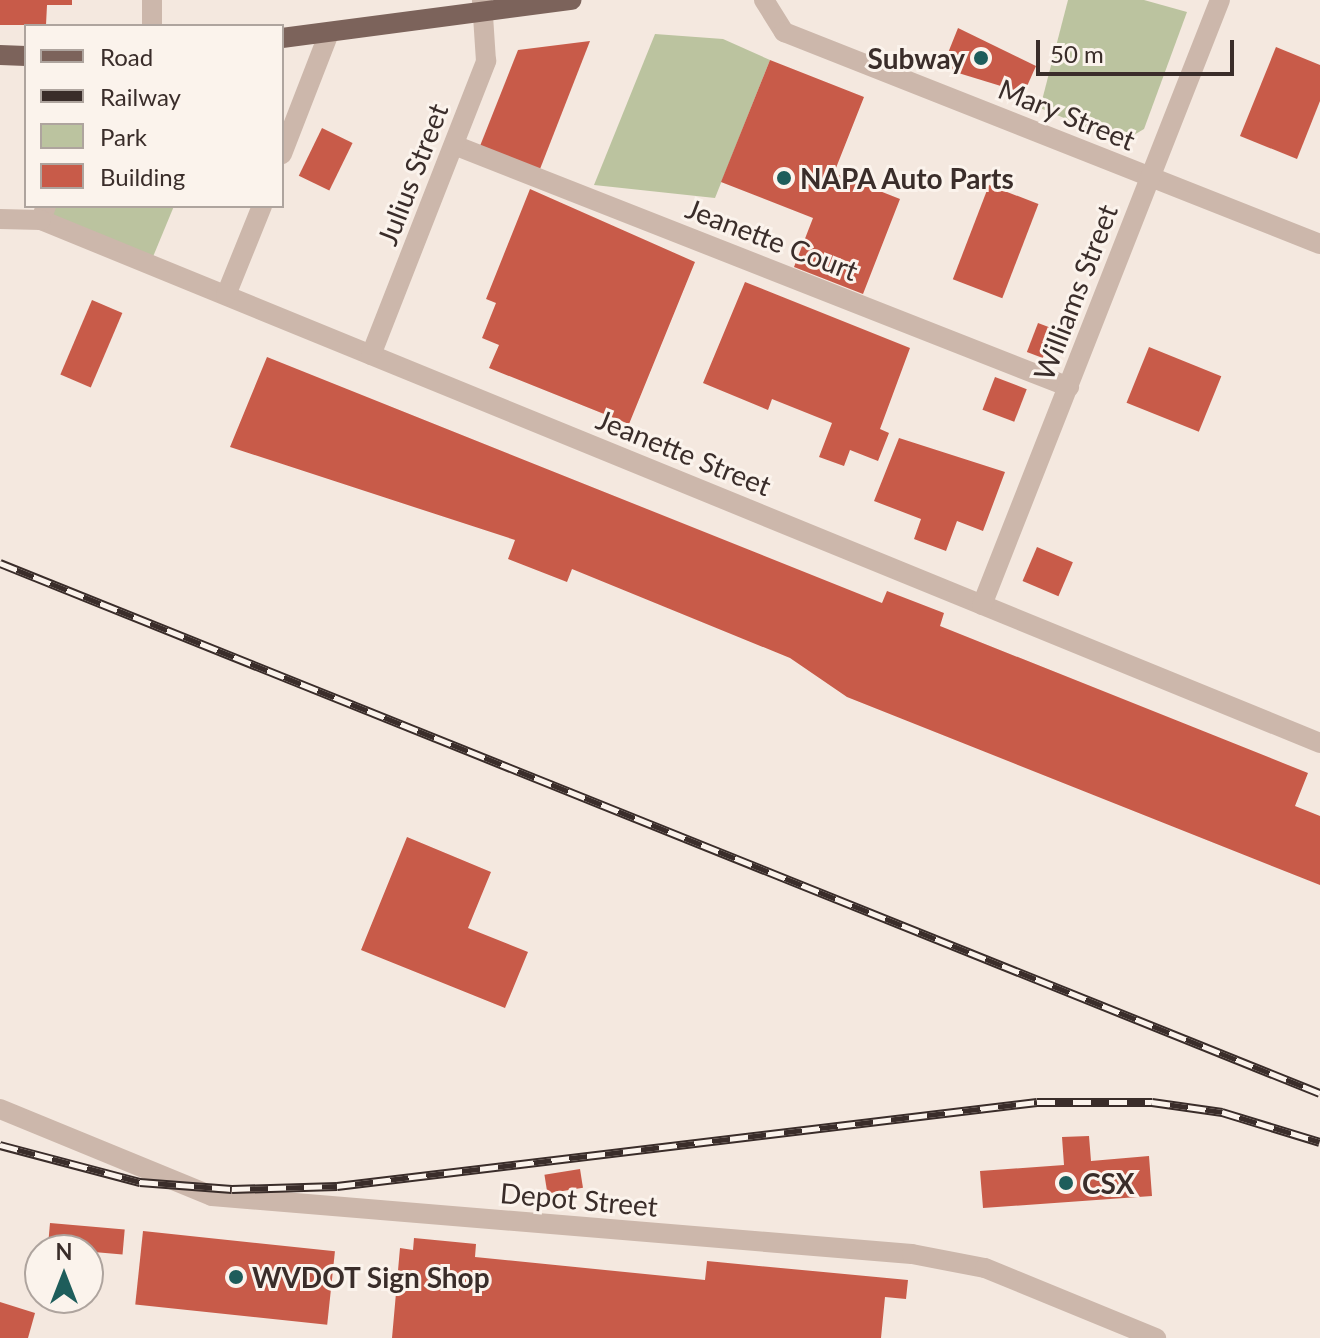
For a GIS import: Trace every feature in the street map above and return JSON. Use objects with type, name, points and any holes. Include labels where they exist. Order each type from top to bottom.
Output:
[{"type":"main road","points":[[284,38],[329,33],[483,5],[572,0]]},
{"type":"main road","points":[[0,55],[24,56]]},
{"type":"street","points":[[152,0],[152,24]]},
{"type":"street","name":"Mary Street","points":[[764,0],[784,32],[1320,244]]},
{"type":"street","name":"Williams Street","points":[[982,605],[1220,0]]},
{"type":"street","name":"Julius Street","points":[[371,355],[486,61],[483,5]]},
{"type":"street","points":[[284,149],[329,33]]},
{"type":"street","name":"Jeanette Court","points":[[454,145],[1069,387]]},
{"type":"street","points":[[226,295],[261,208]]},
{"type":"street","points":[[0,219],[43,213]]},
{"type":"street","name":"Jeanette Street","points":[[43,213],[226,295],[1320,743]]},
{"type":"street","name":"Depot Street","points":[[0,1109],[212,1196],[912,1254],[985,1268],[1156,1338]]},
{"type":"green space","points":[[1068,0],[1144,0],[1187,12],[1144,129],[1122,142],[1040,108]]},
{"type":"green space","points":[[655,34],[723,39],[770,60],[715,198],[594,185]]},
{"type":"green space","points":[[45,208],[173,208],[150,264],[41,220]]},
{"type":"building","points":[[0,0],[72,0],[72,5],[47,5],[46,24],[0,25]]},
{"type":"building","name":"Subway","points":[[958,28],[1036,66],[1024,93],[942,68]]},
{"type":"building","points":[[590,41],[540,169],[480,146],[518,50]]},
{"type":"building","points":[[1276,47],[1320,65],[1320,101],[1297,159],[1240,136]]},
{"type":"building","name":"NAPA Auto Parts","points":[[770,60],[864,97],[834,173],[900,199],[863,294],[794,267],[813,218],[721,182]]},
{"type":"building","points":[[322,128],[353,143],[329,191],[299,176]]},
{"type":"building","points":[[989,185],[1038,204],[1002,298],[953,279]]},
{"type":"building","points":[[530,189],[695,262],[629,424],[489,368],[499,345],[482,338],[496,303],[486,299]]},
{"type":"building","points":[[745,282],[910,348],[880,429],[889,433],[878,461],[850,450],[844,466],[819,457],[832,423],[772,399],[768,410],[703,383]]},
{"type":"building","points":[[92,300],[122,313],[91,387],[60,375]]},
{"type":"building","points":[[1038,323],[1054,329],[1043,358],[1027,352]]},
{"type":"building","points":[[1149,347],[1221,376],[1199,432],[1127,403]]},
{"type":"building","points":[[267,357],[882,603],[887,591],[944,613],[940,626],[1308,773],[1295,806],[1320,816],[1320,885],[847,697],[790,658],[572,569],[567,582],[508,559],[515,540],[230,447]]},
{"type":"building","points":[[995,377],[1027,389],[1014,422],[982,410]]},
{"type":"building","points":[[899,438],[1005,472],[983,531],[957,521],[946,551],[914,539],[921,519],[874,501]]},
{"type":"building","points":[[1037,547],[1073,562],[1058,596],[1023,581]]},
{"type":"building","points":[[407,837],[491,872],[468,928],[528,952],[505,1008],[361,950]]},
{"type":"building","name":"CSX","points":[[1089,1136],[1091,1161],[1149,1156],[1152,1196],[983,1208],[980,1171],[1064,1165],[1062,1137]]},
{"type":"building","points":[[580,1169],[583,1188],[547,1193],[544,1175]]},
{"type":"building","points":[[50,1223],[125,1230],[123,1254],[104,1253],[104,1234],[49,1234]]},
{"type":"building","name":"WVDOT Sign Shop","points":[[143,1231],[335,1251],[327,1325],[135,1305]]},
{"type":"building","points":[[414,1238],[476,1244],[475,1257],[705,1280],[707,1261],[908,1280],[906,1299],[885,1297],[881,1338],[392,1338],[400,1248],[413,1250]]},
{"type":"building","points":[[0,1302],[24,1310],[24,1314],[35,1314],[28,1338],[0,1338]]},
{"type":"railway","points":[[0,563],[1320,1093]]},
{"type":"railway","points":[[0,1145],[140,1182],[232,1189],[337,1186],[1037,1102],[1152,1102],[1222,1112],[1320,1142]]},
{"type":"place","name":"Subway","points":[[981,58]]},
{"type":"place","name":"NAPA Auto Parts","points":[[784,178]]},
{"type":"place","name":"CSX","points":[[1066,1183]]},
{"type":"place","name":"WVDOT Sign Shop","points":[[236,1277]]}]
